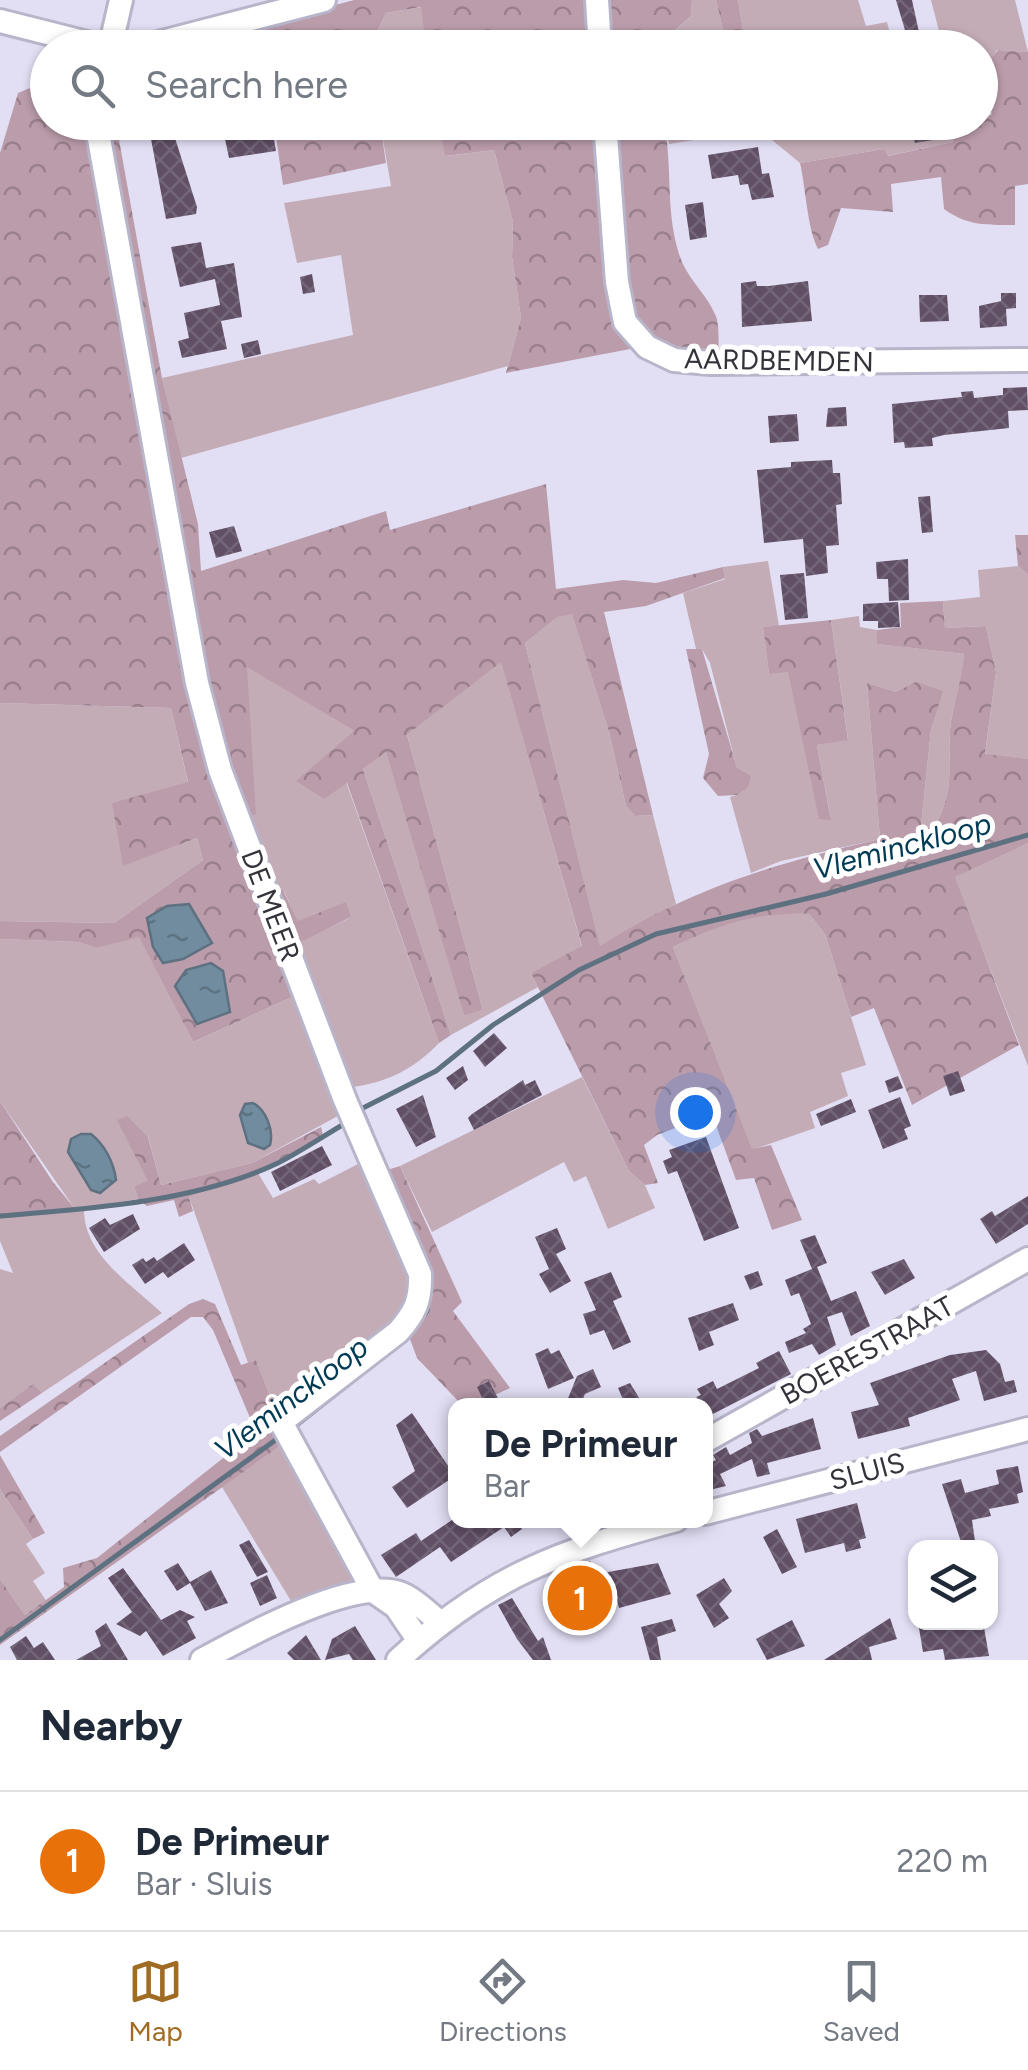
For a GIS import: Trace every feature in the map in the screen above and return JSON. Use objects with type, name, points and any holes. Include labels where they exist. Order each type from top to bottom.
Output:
[{"type":"street","points":[[114,30],[122,0]]},
{"type":"street","points":[[208,30],[324,0]]},
{"type":"street","points":[[597,0],[599,30]]},
{"type":"street","points":[[0,21],[36,30]]},
{"type":"street","name":"DE MEER","points":[[99,140],[197,682],[220,770],[345,1100],[420,1274],[421,1297],[414,1315],[280,1422],[372,1591]]},
{"type":"street","name":"AARDBEMDEN","points":[[607,140],[616,282],[625,322],[647,347],[674,360],[711,363],[1028,360]]},
{"type":"street","name":"BOERESTRAAT","points":[[713,1436],[1028,1259]]},
{"type":"street","name":"SLUIS","points":[[713,1511],[1028,1429]]},
{"type":"street","points":[[398,1660],[440,1622],[518,1572],[586,1532],[616,1528]]},
{"type":"street","points":[[202,1660],[271,1624],[372,1591],[402,1594],[440,1622]]},
{"type":"street","points":[[372,1591],[396,1607],[418,1641]]},
{"type":"shaded area","points":[[692,0],[716,0],[723,30],[676,30],[691,16]]},
{"type":"shaded area","points":[[738,0],[858,0],[866,26],[887,22],[889,30],[743,30]]},
{"type":"shaded area","points":[[931,0],[1015,0],[1028,52],[998,50],[998,30],[939,30]]},
{"type":"shaded area","points":[[422,7],[424,30],[378,30],[386,13]]},
{"type":"shaded area","points":[[383,140],[443,140],[446,156],[494,150],[513,222],[512,257],[521,318],[508,366],[181,458],[162,378],[353,335],[341,255],[297,263],[284,203],[391,186]]},
{"type":"shaded area","points":[[772,140],[953,142],[887,156],[884,149],[800,163]]},
{"type":"shaded area","points":[[768,561],[779,626],[763,627],[769,674],[788,671],[831,819],[817,745],[848,739],[831,620],[859,616],[860,627],[877,630],[878,644],[964,654],[951,721],[948,792],[933,829],[921,826],[931,730],[942,691],[896,692],[867,683],[880,839],[781,861],[751,873],[730,797],[737,795],[737,769],[710,663],[702,649],[696,649],[683,593],[725,579],[723,567]]},
{"type":"shaded area","points":[[1018,566],[1028,575],[1028,759],[985,755],[996,672],[986,626],[945,628],[943,601],[980,597],[978,570]]},
{"type":"shaded area","points":[[572,613],[609,732],[626,806],[635,816],[653,815],[676,904],[600,947],[525,643],[558,617]]},
{"type":"shaded area","points":[[501,661],[582,947],[531,973],[538,987],[451,1035],[363,769],[386,751],[464,1014],[483,1010],[407,735]]},
{"type":"shaded area","points":[[246,666],[354,731],[346,782],[439,1043],[410,1067],[378,1082],[353,1087],[297,943],[350,918],[345,903],[298,922],[284,891],[275,895],[248,817]]},
{"type":"shaded area","points":[[0,703],[171,708],[188,783],[124,865],[197,838],[203,860],[114,923],[0,921]]},
{"type":"shaded area","points":[[1028,843],[1028,1066],[954,876]]},
{"type":"shaded area","points":[[768,912],[809,914],[825,934],[866,1065],[841,1073],[848,1096],[810,1112],[815,1128],[752,1150],[673,947],[721,923]]},
{"type":"shaded area","points":[[139,936],[193,1042],[292,997],[345,1112],[252,1163],[161,1185],[148,1136],[148,1182],[134,1186],[138,1199],[84,1208],[91,1240],[100,1254],[162,1313],[42,1393],[32,1385],[0,1408],[0,1269],[13,1273],[0,1241],[0,1217],[75,1209],[0,1101],[0,939],[78,942],[97,948]]},
{"type":"shaded area","points":[[582,1077],[629,1171],[645,1185],[655,1208],[608,1229],[586,1176],[574,1182],[564,1162],[432,1232],[400,1166]]},
{"type":"shaded area","points":[[364,1161],[399,1243],[407,1287],[404,1307],[395,1325],[376,1343],[338,1368],[322,1362],[274,1406],[256,1360],[248,1363],[189,1197],[258,1173],[273,1198],[314,1179],[319,1184]]},
{"type":"shaded area","points":[[283,1444],[356,1576],[354,1584],[294,1606],[222,1487]]},
{"type":"shaded area","points":[[0,1489],[33,1539],[26,1544],[45,1573],[33,1581],[47,1602],[25,1615],[0,1579]]},
{"type":"green space","points":[[354,0],[692,0],[691,16],[675,30],[424,30],[421,7],[386,13],[378,30],[243,30]]},
{"type":"green space","points":[[716,0],[738,0],[743,30],[723,30]]},
{"type":"green space","points":[[998,50],[1028,52],[1028,184],[1015,186],[1015,225],[978,223],[953,215],[944,209],[941,177],[891,184],[893,212],[841,208],[828,245],[818,249],[800,163],[884,149],[888,156],[953,142],[998,140]]},
{"type":"green space","points":[[30,88],[30,140],[89,140],[140,422],[260,902],[283,890],[298,921],[346,902],[351,917],[303,941],[273,950],[292,997],[193,1042],[139,937],[97,948],[78,942],[0,939],[0,921],[114,923],[203,860],[197,838],[123,866],[112,803],[188,782],[171,708],[0,703],[0,153],[18,93]]},
{"type":"green space","points":[[111,140],[119,140],[162,378],[198,524],[201,571],[386,511],[390,530],[546,484],[556,589],[623,580],[656,583],[723,567],[725,578],[646,606],[604,612],[653,815],[635,816],[626,806],[609,732],[572,614],[558,617],[525,643],[600,946],[669,908],[736,880],[880,839],[867,683],[896,692],[916,682],[943,691],[931,730],[921,826],[933,829],[948,792],[951,722],[964,654],[877,644],[877,630],[901,627],[900,603],[943,601],[945,628],[986,626],[996,672],[985,754],[1028,759],[1028,843],[955,877],[1019,1045],[912,1105],[874,1008],[851,1017],[825,934],[809,914],[772,915],[707,932],[673,947],[752,1149],[771,1145],[802,1220],[772,1230],[754,1178],[736,1180],[712,1114],[657,1135],[644,1145],[658,1183],[645,1185],[629,1171],[531,973],[582,946],[501,662],[407,735],[483,1010],[464,1015],[386,752],[363,769],[451,1035],[439,1043],[347,783],[324,799],[296,781],[354,731],[247,667],[256,814],[248,817],[205,694]]},
{"type":"green space","points":[[276,140],[383,140],[386,163],[283,185]]},
{"type":"green space","points":[[442,140],[666,140],[675,237],[682,263],[715,314],[719,353],[687,353],[656,344],[506,373],[521,318],[512,257],[513,222],[494,150],[445,156]]},
{"type":"green space","points":[[1015,535],[1028,535],[1028,575],[1018,566]]},
{"type":"green space","points":[[831,620],[848,740],[817,745],[831,820],[819,819],[788,672],[769,674],[763,627]]},
{"type":"green space","points":[[686,649],[702,649],[737,768],[751,776],[748,787],[737,795],[718,796],[703,778],[709,754]]},
{"type":"green space","points":[[0,1101],[53,1182],[76,1210],[0,1217]]},
{"type":"green space","points":[[127,1116],[148,1137],[161,1185],[252,1163],[321,1127],[324,1139],[258,1173],[189,1197],[193,1211],[179,1217],[174,1200],[147,1206],[138,1199],[134,1186],[148,1181],[117,1120]]},
{"type":"green space","points":[[400,1166],[462,1302],[453,1311],[510,1388],[488,1398],[455,1398],[417,1358],[407,1331],[421,1302],[384,1171]]},
{"type":"green space","points":[[203,1299],[215,1304],[241,1365],[256,1360],[274,1406],[267,1414],[283,1444],[0,1645],[0,1579],[25,1615],[64,1587],[63,1568],[97,1558],[256,1432],[213,1330],[203,1317],[191,1317],[0,1452],[0,1436],[189,1304]]},
{"type":"green space","points":[[33,1384],[42,1393],[0,1421],[0,1408]]},
{"type":"green space","points":[[0,1455],[45,1533],[33,1539],[0,1489]]},
{"type":"water","points":[[189,904],[212,943],[183,959],[163,963],[153,947],[147,918],[167,906]]},
{"type":"water","points":[[211,963],[223,971],[230,1012],[197,1024],[175,986],[186,970]]},
{"type":"water","points":[[253,1103],[262,1110],[270,1127],[270,1145],[264,1149],[248,1143],[240,1115],[245,1104]]},
{"type":"water","points":[[81,1134],[96,1138],[113,1167],[116,1180],[100,1193],[91,1190],[68,1152],[71,1139]]},
{"type":"building","points":[[896,0],[912,0],[918,30],[905,30]]},
{"type":"building","points":[[151,140],[176,140],[197,207],[196,214],[166,219]]},
{"type":"building","points":[[225,140],[274,140],[276,151],[229,158]]},
{"type":"building","points":[[758,147],[762,174],[769,173],[774,197],[752,200],[748,184],[740,185],[738,175],[712,179],[708,155]]},
{"type":"building","points":[[703,202],[707,237],[690,240],[685,205]]},
{"type":"building","points":[[201,242],[206,268],[234,263],[242,317],[221,321],[227,349],[182,358],[178,341],[189,338],[184,313],[220,305],[215,279],[180,287],[171,247]]},
{"type":"building","points":[[312,274],[315,292],[303,294],[300,277]]},
{"type":"building","points":[[756,281],[757,286],[769,286],[808,281],[812,321],[742,327],[741,283]]},
{"type":"building","points":[[1001,293],[1016,293],[1016,308],[1006,309],[1007,326],[980,328],[979,306],[1001,301]]},
{"type":"building","points":[[919,295],[947,295],[949,321],[920,322]]},
{"type":"building","points":[[258,340],[261,354],[244,358],[241,344]]},
{"type":"building","points":[[1027,387],[1028,410],[1008,411],[1009,428],[944,435],[932,438],[933,446],[905,448],[904,442],[894,443],[892,404],[962,397],[961,392],[973,391],[974,398],[1003,395],[1003,388]]},
{"type":"building","points":[[846,407],[847,426],[826,427],[828,408]]},
{"type":"building","points":[[797,414],[799,441],[770,443],[768,416]]},
{"type":"building","points":[[832,460],[833,473],[840,473],[842,504],[836,505],[839,545],[826,546],[828,573],[806,576],[803,539],[764,543],[757,470],[791,467],[791,462]]},
{"type":"building","points":[[930,496],[933,532],[922,533],[918,497]]},
{"type":"building","points":[[234,526],[242,551],[216,558],[209,532]]},
{"type":"building","points":[[908,559],[909,600],[889,601],[888,579],[877,579],[876,562]]},
{"type":"building","points":[[804,573],[808,618],[785,620],[780,575]]},
{"type":"building","points":[[898,602],[900,627],[878,628],[878,621],[863,621],[863,604]]},
{"type":"building","points":[[494,1033],[507,1048],[485,1067],[473,1051]]},
{"type":"building","points":[[463,1066],[468,1080],[455,1090],[446,1078]]},
{"type":"building","points":[[958,1071],[965,1091],[950,1096],[943,1076]]},
{"type":"building","points":[[898,1076],[903,1088],[889,1093],[885,1081]]},
{"type":"building","points":[[523,1080],[525,1085],[535,1080],[542,1095],[474,1130],[468,1118]]},
{"type":"building","points":[[423,1095],[436,1137],[416,1147],[396,1109]]},
{"type":"building","points":[[900,1097],[911,1126],[904,1129],[908,1139],[883,1149],[868,1110]]},
{"type":"building","points":[[851,1099],[856,1112],[821,1126],[816,1114]]},
{"type":"building","points":[[706,1137],[739,1228],[704,1241],[677,1171],[668,1174],[663,1161],[672,1157],[669,1150]]},
{"type":"building","points":[[322,1146],[332,1165],[280,1191],[271,1172]]},
{"type":"building","points":[[1028,1196],[1028,1224],[996,1244],[980,1219],[992,1211],[995,1216]]},
{"type":"building","points":[[133,1214],[140,1229],[104,1252],[89,1228],[105,1218],[110,1225]]},
{"type":"building","points":[[557,1228],[566,1249],[556,1254],[571,1281],[550,1293],[539,1274],[549,1269],[535,1237]]},
{"type":"building","points":[[815,1235],[827,1263],[817,1267],[831,1301],[856,1291],[870,1326],[851,1336],[842,1312],[827,1317],[836,1345],[819,1355],[812,1344],[789,1353],[785,1342],[806,1333],[803,1329],[811,1324],[799,1293],[791,1296],[785,1280],[812,1269],[800,1240]]},
{"type":"building","points":[[184,1243],[195,1260],[168,1278],[163,1272],[145,1284],[132,1265],[143,1258],[146,1262],[154,1257],[157,1261]]},
{"type":"building","points":[[904,1259],[915,1278],[885,1295],[871,1272]]},
{"type":"building","points":[[758,1271],[763,1285],[750,1290],[744,1276]]},
{"type":"building","points":[[611,1272],[622,1297],[613,1301],[631,1342],[613,1350],[604,1330],[590,1335],[583,1314],[596,1310],[584,1282]]},
{"type":"building","points":[[733,1303],[739,1320],[709,1332],[714,1345],[699,1351],[688,1318]]},
{"type":"building","points":[[548,1348],[551,1354],[559,1350],[574,1378],[548,1389],[535,1354]]},
{"type":"building","points":[[986,1350],[1000,1364],[1005,1382],[1014,1380],[1017,1392],[984,1401],[976,1371],[952,1379],[960,1400],[908,1418],[910,1426],[858,1439],[851,1412],[879,1405],[870,1383],[950,1355]]},
{"type":"building","points":[[779,1351],[791,1374],[713,1414],[713,1398],[696,1397],[701,1395],[697,1389],[713,1381],[717,1389],[759,1368],[756,1363]]},
{"type":"building","points":[[593,1369],[601,1387],[583,1398],[568,1398],[577,1376]]},
{"type":"building","points":[[489,1381],[498,1398],[482,1398],[477,1387]]},
{"type":"building","points":[[630,1383],[639,1398],[622,1398],[618,1388]]},
{"type":"building","points":[[412,1413],[448,1466],[448,1481],[407,1508],[392,1487],[415,1471],[396,1425]]},
{"type":"building","points":[[813,1418],[821,1449],[767,1463],[770,1474],[757,1477],[752,1459],[720,1474],[726,1486],[713,1489],[713,1455],[726,1447],[730,1455],[752,1443],[749,1433],[757,1429],[762,1436]]},
{"type":"building","points":[[1018,1466],[1023,1492],[1017,1494],[1019,1503],[989,1509],[991,1516],[972,1520],[975,1540],[960,1540],[942,1484],[961,1479],[965,1493],[999,1484],[996,1470]]},
{"type":"building","points":[[857,1503],[866,1538],[859,1540],[861,1548],[846,1552],[844,1543],[805,1553],[796,1519]]},
{"type":"building","points":[[448,1523],[448,1528],[502,1528],[451,1562],[440,1547],[396,1577],[381,1555],[416,1533],[421,1541]]},
{"type":"building","points":[[505,1528],[521,1528],[522,1529],[511,1537]]},
{"type":"building","points":[[777,1529],[797,1567],[782,1574],[763,1537]]},
{"type":"building","points":[[249,1540],[268,1572],[257,1577],[239,1545]]},
{"type":"building","points":[[590,1561],[597,1574],[658,1563],[671,1594],[619,1608],[613,1584],[589,1604],[595,1615],[573,1632],[558,1577]]},
{"type":"building","points":[[178,1563],[190,1582],[211,1570],[228,1603],[205,1611],[190,1583],[177,1591],[164,1571]]},
{"type":"building","points":[[123,1568],[161,1620],[180,1610],[195,1617],[187,1621],[196,1638],[163,1656],[146,1631],[140,1636],[116,1624],[132,1612],[108,1578]]},
{"type":"building","points":[[267,1575],[277,1598],[260,1606],[250,1583]]},
{"type":"building","points":[[724,1578],[732,1591],[719,1604],[729,1618],[714,1628],[696,1595]]},
{"type":"building","points":[[512,1598],[538,1641],[543,1637],[551,1660],[533,1660],[517,1639],[498,1605]]},
{"type":"building","points":[[890,1618],[897,1639],[869,1647],[872,1660],[824,1660]]},
{"type":"building","points":[[672,1619],[676,1631],[657,1637],[661,1660],[650,1660],[641,1627]]},
{"type":"building","points":[[792,1620],[805,1646],[767,1660],[756,1639]]},
{"type":"building","points":[[106,1623],[128,1660],[76,1660],[101,1646],[95,1631]]},
{"type":"building","points":[[355,1626],[376,1660],[353,1660],[349,1654],[325,1660],[332,1639]]},
{"type":"building","points":[[919,1630],[984,1630],[989,1656],[945,1660],[943,1649],[923,1652]]},
{"type":"building","points":[[306,1635],[321,1660],[294,1660],[287,1653]]},
{"type":"building","points":[[26,1636],[34,1648],[43,1642],[55,1660],[17,1660],[10,1647]]},
{"type":"waterway","name":"Vleminckloop","points":[[361,1109],[436,1071],[493,1025],[579,970],[656,934],[826,894],[1028,835]]},
{"type":"waterway","name":"Vleminckloop","points":[[361,1108],[371,1132]]},
{"type":"waterway","points":[[0,1216],[142,1202],[212,1187],[278,1163],[344,1124]]},
{"type":"waterway","name":"Vleminckloop","points":[[379,1151],[404,1209]]},
{"type":"waterway","name":"Vleminckloop","points":[[411,1333],[427,1311],[430,1286]]},
{"type":"waterway","name":"Vleminckloop","points":[[294,1427],[379,1360]]},
{"type":"waterway","name":"Vleminckloop","points":[[0,1640],[281,1436]]},
{"type":"place","name":"De Primeur","points":[[580,1598]]}]
